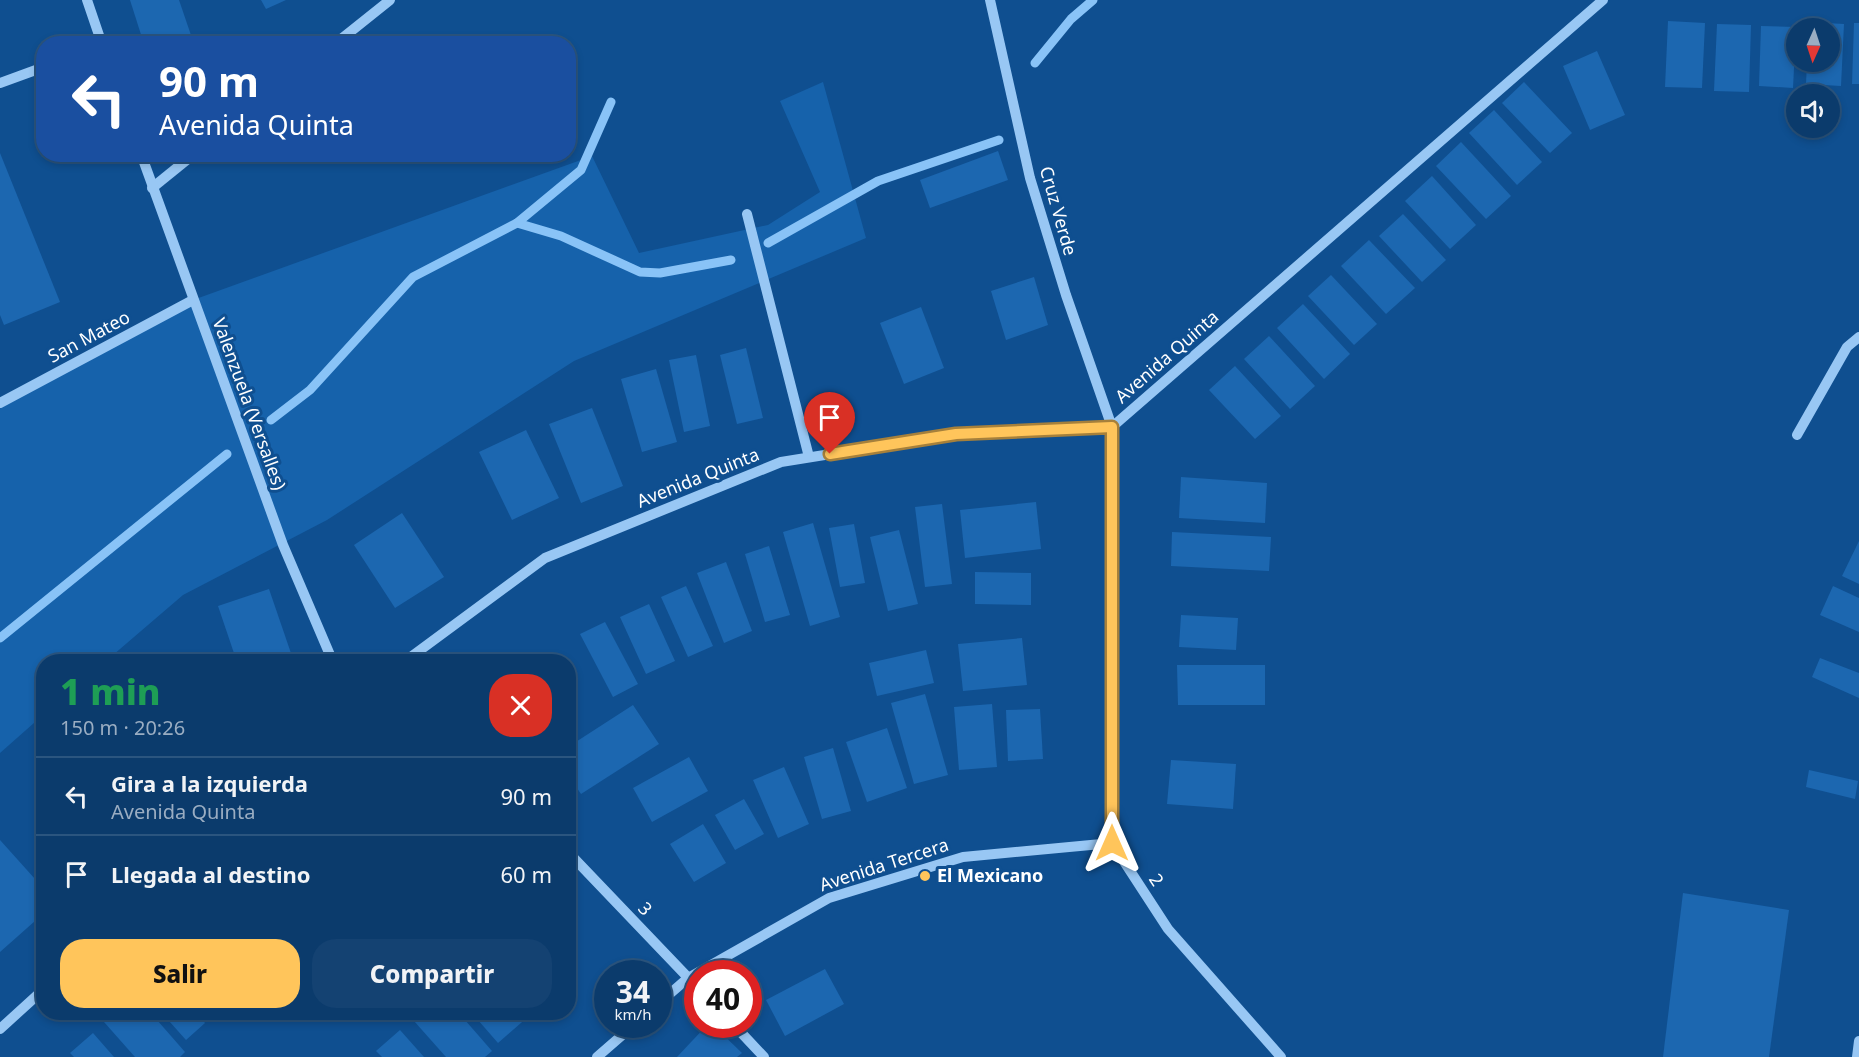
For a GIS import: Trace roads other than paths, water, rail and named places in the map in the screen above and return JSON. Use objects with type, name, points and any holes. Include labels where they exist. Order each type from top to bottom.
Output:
[{"type":"street","points":[[87,0],[99,36]]},
{"type":"street","points":[[345,36],[390,0]]},
{"type":"street","name":"Cruz Verde","points":[[990,0],[1030,178],[1066,295],[1112,427]]},
{"type":"street","name":"Avenida Quinta","points":[[415,654],[546,558],[781,462],[956,434],[1112,427],[1603,0]]},
{"type":"street","points":[[0,83],[36,70]]},
{"type":"street","name":"Valenzuela (Versalles)","points":[[144,162],[283,545],[330,654]]},
{"type":"street","points":[[152,188],[184,162]]},
{"type":"street","points":[[747,214],[809,457]]},
{"type":"street","name":"San Mateo","points":[[0,403],[193,300]]},
{"type":"street","points":[[1797,435],[1847,347],[1859,337]]},
{"type":"street","points":[[1112,427],[1112,843]]},
{"type":"street","name":"Avenida Tercera","points":[[720,960],[829,898],[963,857],[1112,843]]},
{"type":"street","name":"2","points":[[1112,843],[1168,929],[1281,1057]]},
{"type":"street","name":"3","points":[[576,860],[684,974]]},
{"type":"street","name":"Avenida Tercera","points":[[672,992],[684,981]]},
{"type":"street","points":[[0,1029],[36,996]]},
{"type":"street","points":[[597,1057],[619,1038]]},
{"type":"street","points":[[746,1038],[764,1057]]},
{"type":"street","points":[[1857,1057],[1859,1041]]},
{"type":"waterway","points":[[1035,63],[1071,19],[1093,0]]},
{"type":"waterway","points":[[271,420],[310,390],[413,277],[517,223],[581,170],[611,102]]},
{"type":"waterway","points":[[768,243],[878,181],[999,140]]},
{"type":"waterway","points":[[517,223],[561,236],[640,272],[660,273],[731,260]]},
{"type":"waterway","points":[[0,638],[227,454]]},
{"type":"place","name":"El Mexicano","points":[[925,876]]}]
